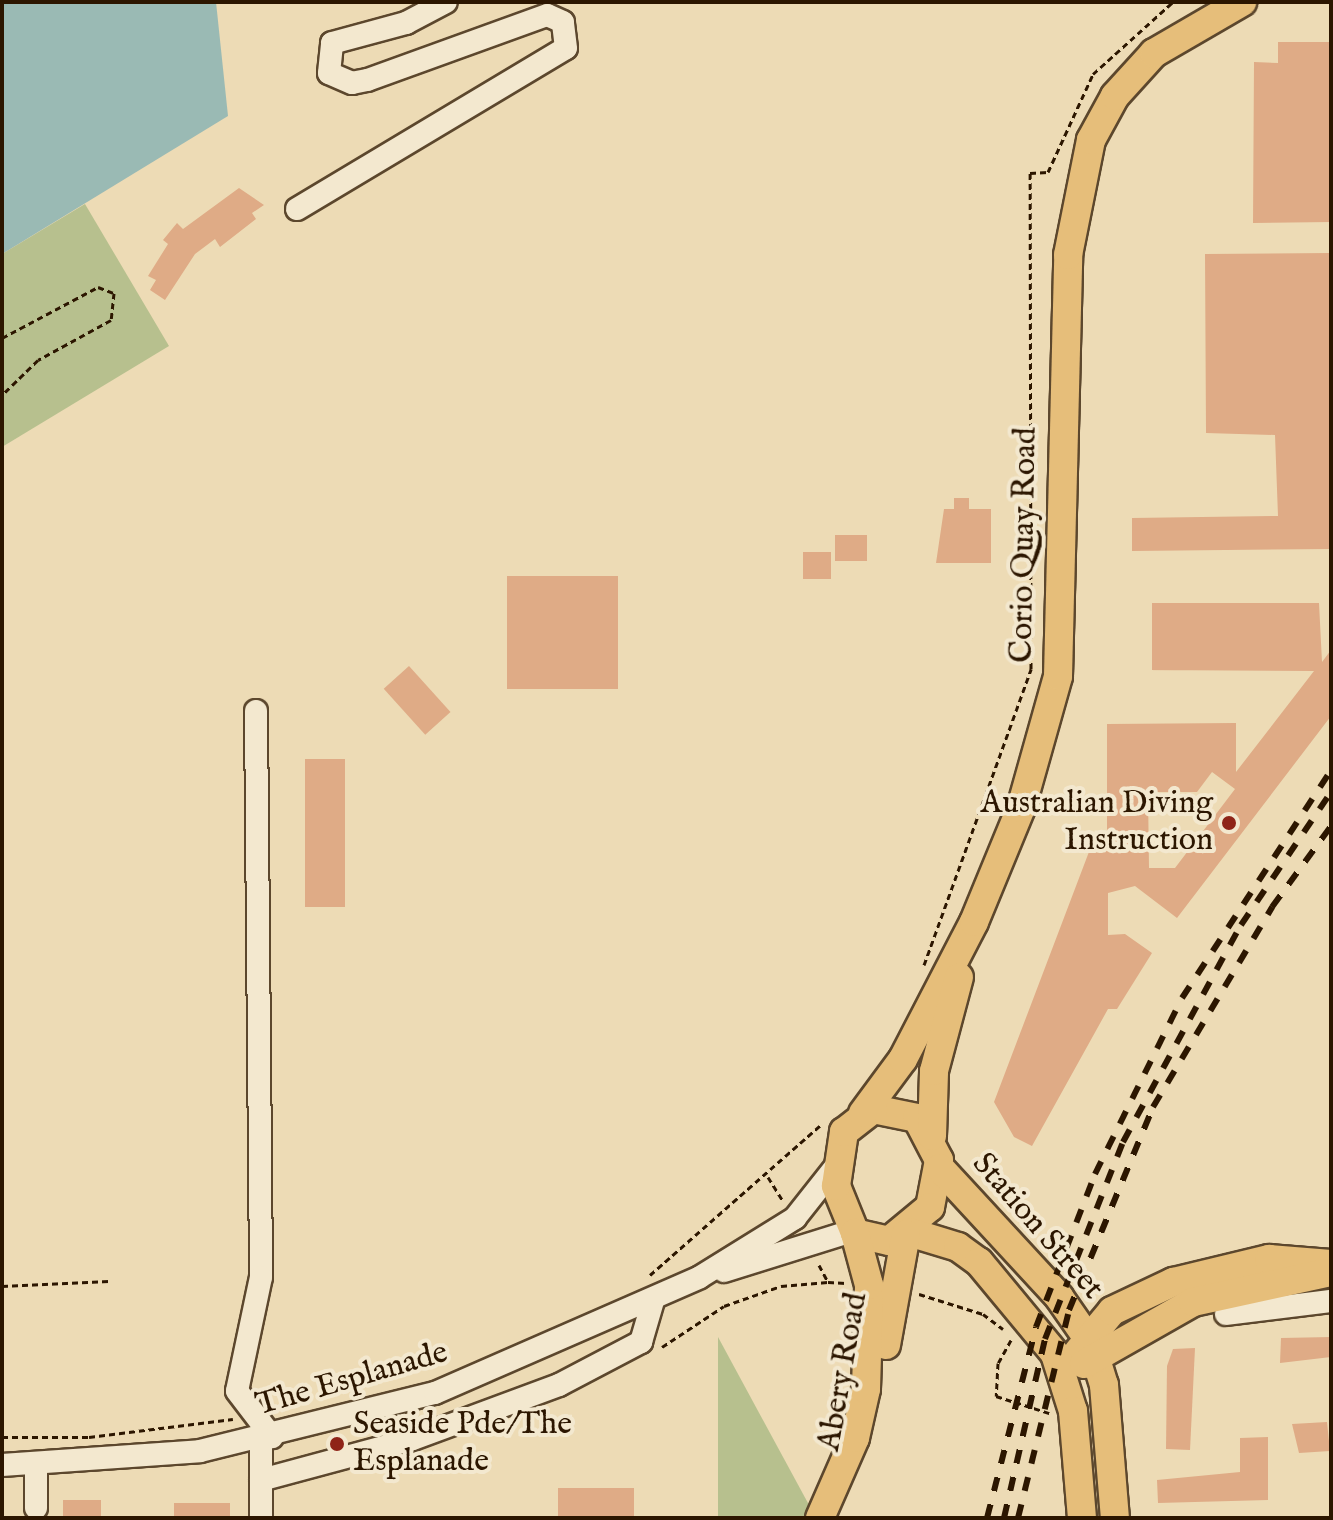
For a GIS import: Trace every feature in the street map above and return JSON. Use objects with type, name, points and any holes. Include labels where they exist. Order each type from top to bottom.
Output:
[{"type":"main road","name":"Corio Quay Road","points":[[1061,394],[1055,258],[1073,148],[1121,65],[1203,2]]},
{"type":"main road","name":"Corio Quay Road","points":[[863,1113],[903,1059],[974,922],[1021,808],[1058,676],[1061,394],[1071,228],[1098,123],[1161,47],[1242,2]]},
{"type":"main road","name":"Corio Quay Road","points":[[932,1136],[934,1071],[974,922]]},
{"type":"main road","points":[[899,1109],[932,1136],[940,1168],[936,1196],[907,1233],[884,1242],[854,1232],[836,1166],[844,1132],[863,1113],[899,1109]]},
{"type":"main road","name":"Station Street","points":[[940,1168],[1091,1346]]},
{"type":"main road","name":"Abery Road","points":[[820,1518],[855,1438],[866,1389],[869,1285],[854,1232]]},
{"type":"main road","name":"Station Street","points":[[907,1233],[958,1247],[979,1262],[1045,1339],[1066,1378],[1082,1518]]},
{"type":"main road","name":"Abery Road","points":[[840,1518],[875,1428],[907,1233]]},
{"type":"main road","points":[[1066,1378],[1091,1346],[1112,1311],[1203,1271],[1269,1259],[1331,1264]]},
{"type":"main road","points":[[1091,1346],[1193,1302],[1331,1273]]},
{"type":"main road","points":[[1091,1346],[1115,1518]]},
{"type":"street","points":[[297,209],[566,48],[563,22],[547,15],[367,80],[352,83],[329,73],[332,43],[406,23],[446,2]]},
{"type":"street","points":[[256,711],[261,1277],[237,1391],[267,1438],[261,1480],[261,1518]]},
{"type":"street","name":"The Esplanade","points":[[2,1465],[36,1465],[267,1438],[435,1393],[653,1301],[700,1277],[795,1218],[836,1166]]},
{"type":"street","name":"The Esplanade","points":[[700,1277],[854,1232]]},
{"type":"street","points":[[261,1480],[413,1439],[571,1379],[641,1342],[653,1301]]},
{"type":"street","points":[[1226,1314],[1331,1301]]},
{"type":"street","points":[[36,1465],[36,1508]]},
{"type":"path","points":[[919,975],[1031,669],[1030,173],[1048,172],[1093,74],[1173,2]]},
{"type":"path","points":[[2,338],[98,287],[114,293],[111,320],[38,360],[2,395]]},
{"type":"path","points":[[644,1278],[767,1177],[823,1123]]},
{"type":"path","points":[[767,1177],[790,1211]]},
{"type":"path","points":[[819,1265],[828,1282],[851,1283]]},
{"type":"path","points":[[2,1286],[109,1281]]},
{"type":"path","points":[[908,1291],[998,1325],[1013,1338],[998,1363],[996,1396],[1057,1414]]},
{"type":"path","points":[[2,1437],[89,1437],[254,1415]]},
{"type":"green space","points":[[85,204],[169,346],[2,447],[2,254]]},
{"type":"green space","points":[[718,1337],[815,1516],[813,1518],[718,1518]]},
{"type":"water","points":[[2,2],[216,2],[228,116],[2,254]]},
{"type":"building","points":[[1278,42],[1331,42],[1331,222],[1253,223],[1254,62],[1278,63]]},
{"type":"building","points":[[239,188],[264,205],[252,213],[256,219],[220,247],[215,239],[195,254],[165,300],[150,290],[156,280],[148,276],[168,244],[163,240],[177,223],[183,229]]},
{"type":"building","points":[[1331,253],[1331,549],[1132,551],[1132,518],[1278,516],[1275,435],[1206,433],[1205,254]]},
{"type":"building","points":[[954,498],[969,498],[969,509],[991,509],[991,563],[936,563],[944,509],[954,509]]},
{"type":"building","points":[[835,535],[867,535],[867,561],[835,561]]},
{"type":"building","points":[[803,552],[831,552],[831,579],[803,579]]},
{"type":"building","points":[[507,576],[618,576],[618,689],[507,689]]},
{"type":"building","points":[[1152,603],[1319,603],[1322,662],[1331,650],[1331,716],[1177,918],[1135,886],[1108,893],[1108,935],[1125,934],[1152,953],[1117,1009],[1108,1009],[1032,1146],[1014,1137],[994,1102],[1095,836],[1107,838],[1107,724],[1236,723],[1236,772],[1314,671],[1152,670]],"holes":[[[1212,772],[1235,789],[1175,868],[1149,868],[1148,792],[1197,792]]]},
{"type":"building","points":[[409,666],[450,712],[425,735],[384,689]]},
{"type":"building","points":[[305,759],[345,759],[345,907],[305,907]]},
{"type":"building","points":[[1331,1337],[1331,1357],[1280,1363],[1281,1338]]},
{"type":"building","points":[[1195,1348],[1190,1450],[1166,1449],[1167,1366],[1173,1349]]},
{"type":"building","points":[[1327,1422],[1330,1451],[1299,1453],[1292,1424]]},
{"type":"building","points":[[1268,1437],[1268,1500],[1158,1503],[1157,1480],[1240,1472],[1240,1438]]},
{"type":"building","points":[[558,1488],[634,1488],[634,1518],[558,1518]]},
{"type":"building","points":[[63,1500],[101,1500],[101,1518],[63,1518]]},
{"type":"building","points":[[174,1503],[230,1503],[230,1518],[174,1518]]},
{"type":"railway","points":[[987,1518],[1036,1327],[1095,1174],[1182,998],[1331,770]]},
{"type":"railway","points":[[1004,1518],[1045,1339],[1123,1142],[1241,925],[1331,792]]},
{"type":"railway","points":[[1018,1518],[1069,1310],[1153,1107],[1272,907],[1331,826]]},
{"type":"place","name":"Australian Diving Instruction","points":[[1229,823]]},
{"type":"place","name":"Seaside Pde/The Esplanade","points":[[337,1444]]}]
